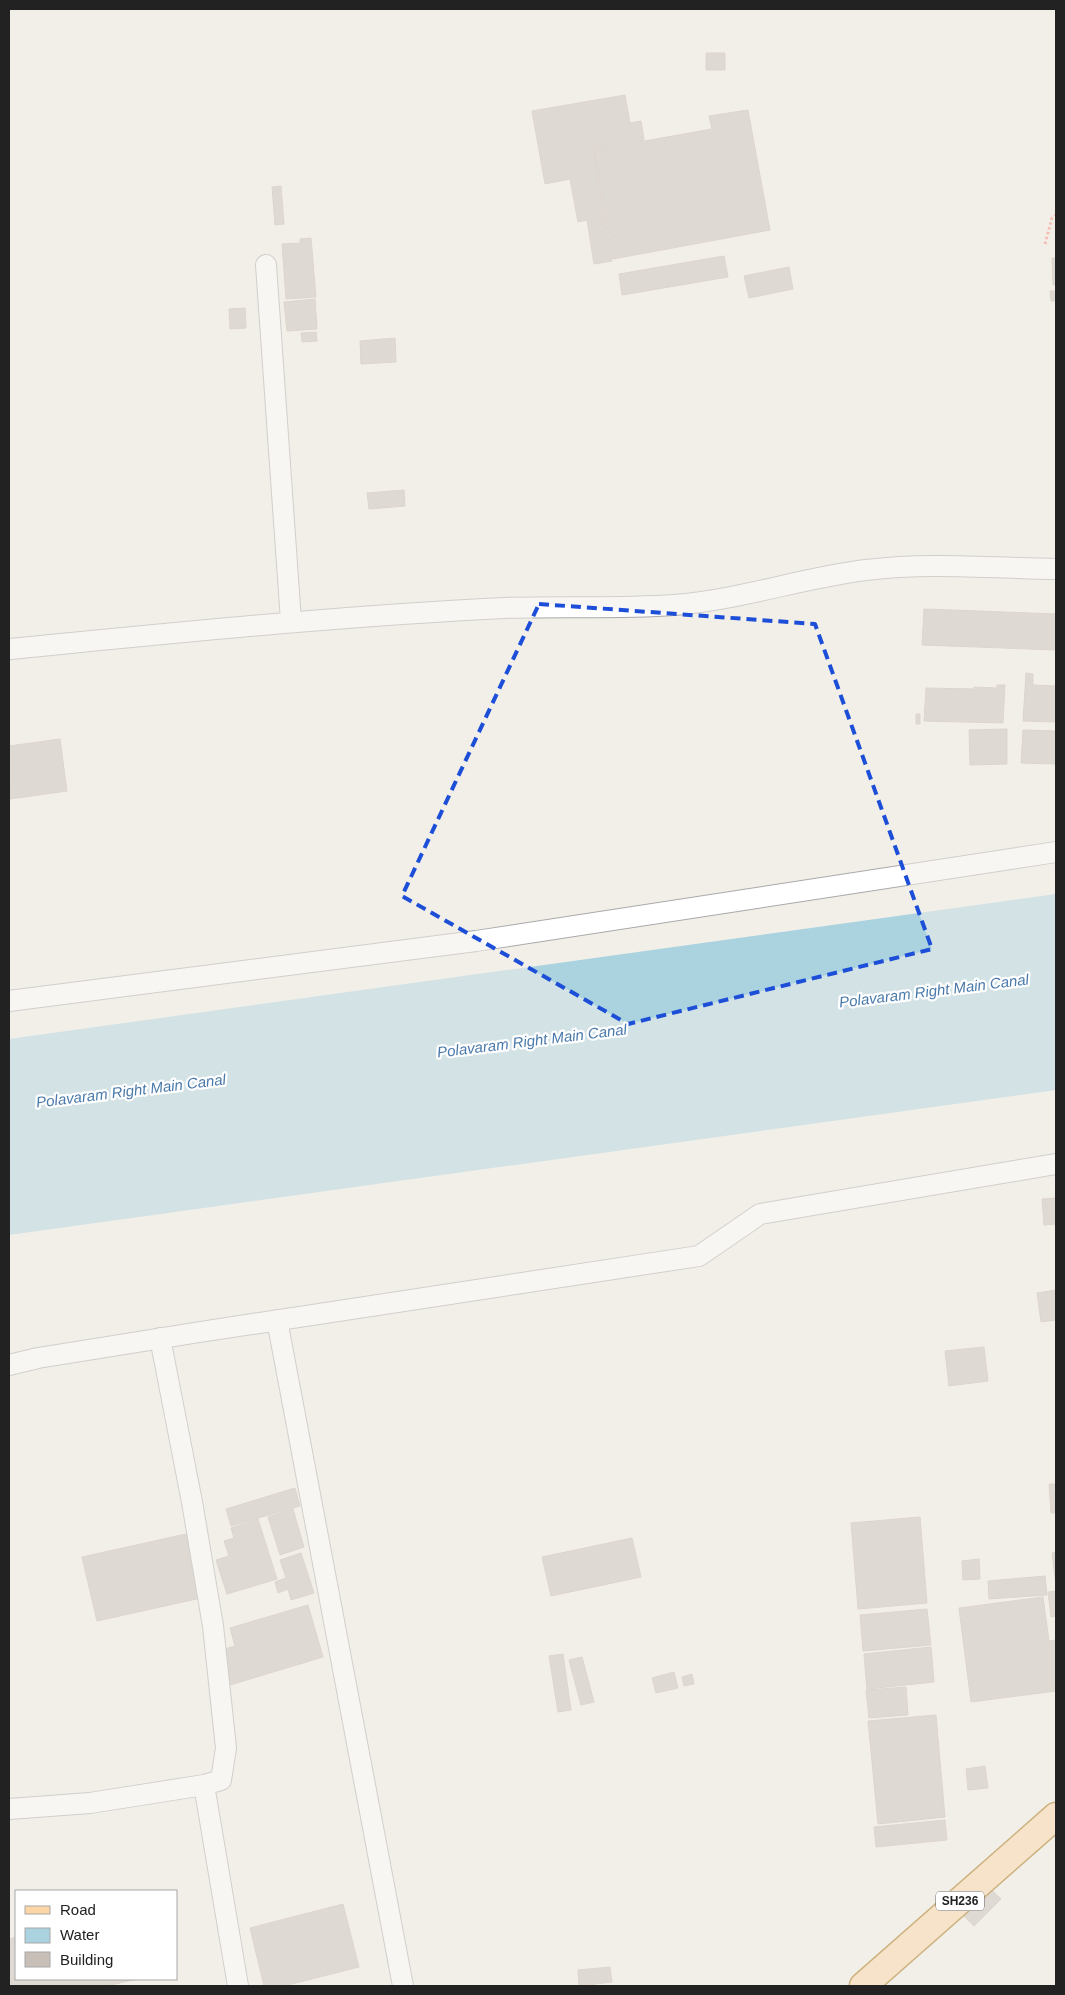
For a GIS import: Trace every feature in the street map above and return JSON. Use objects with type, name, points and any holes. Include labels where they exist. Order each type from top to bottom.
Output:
[{"type":"main road","name":"SH236","points":[[863,1986],[1056,1816]]},
{"type":"street","points":[[266,265],[291,621]]},
{"type":"street","points":[[9,649],[291,621],[506,608],[674,605],[730,597],[823,576],[920,565],[1056,569]]},
{"type":"street","points":[[9,1000],[476,941],[1056,852]]},
{"type":"street","points":[[9,1365],[38,1358],[160,1338],[699,1256],[760,1214],[1056,1164]]},
{"type":"street","points":[[276,1320],[403,1986]]},
{"type":"street","points":[[9,1809],[90,1803],[204,1785],[221,1780],[226,1748],[214,1626],[160,1338]]},
{"type":"street","points":[[204,1785],[238,1986]]},
{"type":"path","points":[[1045,244],[1052,218],[1056,215]]},
{"type":"highlighted area","points":[[539,604],[815,624],[932,949],[628,1024],[402,896]]},
{"type":"water","name":"Polavaram Right Main Canal","points":[[1056,894],[1056,1090],[9,1235],[9,1039]]},
{"type":"building","points":[[706,53],[725,53],[725,70],[706,70]]},
{"type":"building","points":[[625,95],[630,123],[641,121],[644,140],[593,149],[612,261],[594,264],[587,220],[578,222],[570,179],[545,184],[532,111]]},
{"type":"building","points":[[748,110],[770,230],[613,259],[594,150],[712,129],[709,116]]},
{"type":"building","points":[[281,186],[284,224],[275,225],[272,187]]},
{"type":"building","points":[[311,238],[316,297],[286,299],[282,244],[300,243],[300,239]]},
{"type":"building","points":[[724,256],[728,277],[622,295],[619,274]]},
{"type":"building","points":[[1052,258],[1056,258],[1056,285],[1053,285]]},
{"type":"building","points":[[789,267],[793,289],[749,298],[744,276]]},
{"type":"building","points":[[1050,291],[1056,291],[1056,301],[1051,301]]},
{"type":"building","points":[[315,299],[317,329],[287,331],[284,302]]},
{"type":"building","points":[[245,308],[246,328],[230,329],[229,309]]},
{"type":"building","points":[[316,332],[317,341],[302,342],[301,333]]},
{"type":"building","points":[[395,338],[396,362],[361,364],[360,341]]},
{"type":"building","points":[[404,490],[405,506],[369,509],[367,493]]},
{"type":"building","points":[[924,609],[1056,614],[1056,650],[922,645]]},
{"type":"building","points":[[1026,673],[1033,674],[1033,685],[1056,686],[1056,722],[1023,721]]},
{"type":"building","points":[[997,685],[1005,685],[1003,723],[924,721],[926,688],[974,689],[974,687],[997,688]]},
{"type":"building","points":[[916,714],[920,714],[920,724],[916,724]]},
{"type":"building","points":[[1007,729],[1007,764],[970,765],[969,730]]},
{"type":"building","points":[[1023,730],[1056,731],[1056,764],[1021,763]]},
{"type":"building","points":[[60,739],[67,791],[10,799],[9,746]]},
{"type":"building","points":[[1056,1198],[1056,1224],[1044,1225],[1042,1199]]},
{"type":"building","points":[[1056,1290],[1056,1320],[1041,1322],[1037,1293]]},
{"type":"building","points":[[984,1347],[988,1381],[949,1386],[945,1351]]},
{"type":"building","points":[[1049,1484],[1056,1484],[1056,1513],[1051,1513]]},
{"type":"building","points":[[295,1488],[300,1506],[231,1526],[226,1509]]},
{"type":"building","points":[[293,1509],[304,1547],[280,1555],[268,1517]]},
{"type":"building","points":[[920,1517],[927,1603],[858,1609],[851,1523]]},
{"type":"building","points":[[258,1519],[277,1579],[227,1594],[216,1560],[229,1556],[224,1541],[234,1538],[231,1528]]},
{"type":"building","points":[[186,1534],[201,1598],[97,1621],[82,1557]]},
{"type":"building","points":[[632,1538],[641,1577],[551,1596],[542,1557]]},
{"type":"building","points":[[1056,1552],[1056,1586],[1052,1553]]},
{"type":"building","points":[[301,1553],[314,1593],[291,1600],[288,1589],[278,1593],[275,1582],[286,1578],[280,1560]]},
{"type":"building","points":[[979,1559],[980,1579],[963,1580],[962,1561]]},
{"type":"building","points":[[1045,1576],[1047,1595],[989,1599],[988,1581]]},
{"type":"building","points":[[1056,1591],[1056,1616],[1051,1617],[1048,1592]]},
{"type":"building","points":[[1043,1597],[1049,1641],[1056,1640],[1056,1691],[971,1702],[959,1608]]},
{"type":"building","points":[[308,1605],[323,1657],[230,1685],[220,1650],[235,1646],[230,1628]]},
{"type":"building","points":[[927,1609],[931,1645],[863,1651],[860,1615]]},
{"type":"building","points":[[931,1647],[934,1682],[867,1689],[864,1654]]},
{"type":"building","points":[[563,1654],[571,1710],[558,1712],[549,1656]]},
{"type":"building","points":[[582,1657],[594,1702],[581,1705],[569,1660]]},
{"type":"building","points":[[674,1672],[678,1688],[656,1693],[652,1678]]},
{"type":"building","points":[[692,1674],[694,1684],[684,1686],[682,1677]]},
{"type":"building","points":[[906,1687],[908,1715],[869,1718],[866,1690]]},
{"type":"building","points":[[936,1715],[945,1817],[878,1824],[868,1721]]},
{"type":"building","points":[[985,1766],[988,1788],[968,1790],[966,1769]]},
{"type":"building","points":[[945,1820],[947,1840],[876,1847],[874,1827]]},
{"type":"building","points":[[989,1887],[1001,1899],[974,1926],[962,1914]]},
{"type":"building","points":[[343,1904],[359,1967],[284,1986],[264,1986],[250,1928]]},
{"type":"building","points":[[15,1937],[15,1980],[133,1980],[107,1986],[9,1986],[9,1939]]},
{"type":"building","points":[[610,1967],[612,1982],[579,1986],[578,1970]]}]
